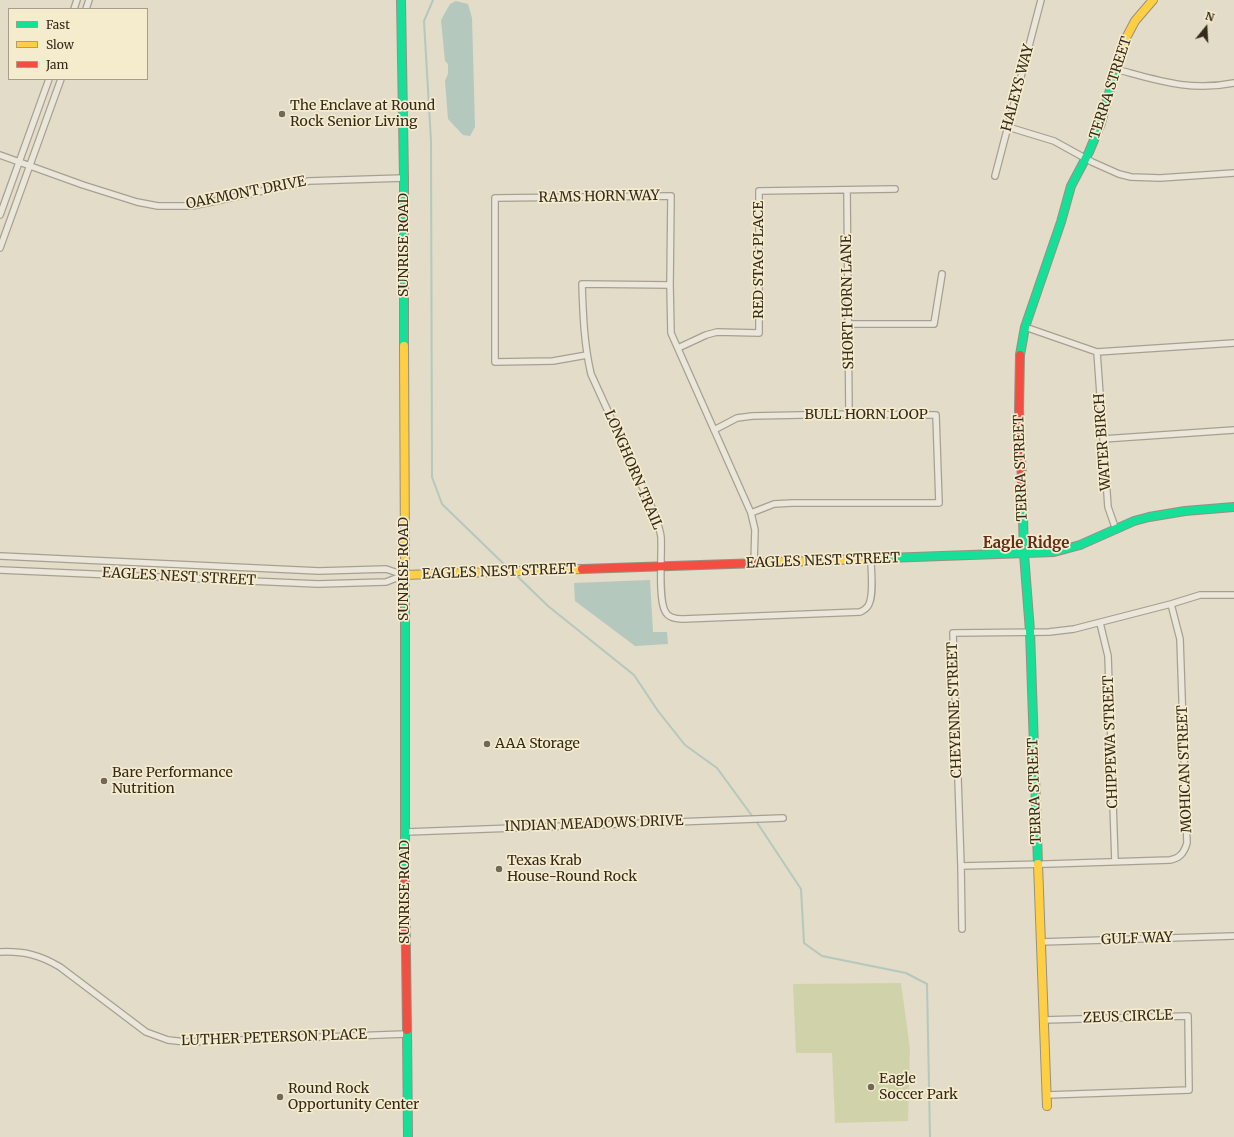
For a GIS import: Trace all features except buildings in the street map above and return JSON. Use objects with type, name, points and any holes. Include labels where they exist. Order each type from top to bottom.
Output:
[{"type":"street","name":"SUNRISE ROAD","points":[[401,0],[404,178],[404,732],[408,1137]]},
{"type":"street","name":"HALEYS WAY","points":[[995,176],[1041,0]]},
{"type":"street","name":"TERRA STREET","points":[[1047,1106],[1042,1020],[1030,631],[1024,554],[1018,379],[1020,350],[1025,327],[1061,222],[1071,186],[1086,158],[1101,123],[1115,68],[1126,38],[1135,21],[1153,0]]},
{"type":"street","points":[[1115,68],[1171,84],[1184,86],[1208,86],[1234,83]]},
{"type":"street","points":[[0,215],[49,80]]},
{"type":"street","points":[[0,248],[61,80]]},
{"type":"street","points":[[1008,127],[1036,134],[1054,141],[1119,174],[1143,178],[1234,173]]},
{"type":"street","name":"OAKMONT DRIVE","points":[[0,155],[137,202],[158,206],[192,206],[309,181],[404,178]]},
{"type":"street","name":"RED STAG PLACE","points":[[678,348],[706,335],[717,332],[759,333],[759,191],[895,189]]},
{"type":"street","name":"SHORT HORN LANE","points":[[847,190],[849,414]]},
{"type":"street","name":"RAMS HORN WAY","points":[[587,355],[553,361],[495,362],[495,198],[671,196],[671,333],[751,513],[755,530],[754,563]]},
{"type":"street","points":[[848,324],[934,324],[942,274]]},
{"type":"street","name":"LONGHORN TRAIL","points":[[670,285],[582,284],[583,327],[591,374],[654,510],[661,535],[662,602],[664,608],[670,616],[678,619],[860,612],[866,609],[870,604],[871,560]]},
{"type":"street","points":[[1025,327],[1097,352],[1234,343]]},
{"type":"street","name":"WATER BIRCH","points":[[1097,352],[1108,507],[1116,530]]},
{"type":"street","name":"BULL HORN LOOP","points":[[714,430],[737,418],[752,416],[849,414],[936,415],[939,503],[774,504],[751,513]]},
{"type":"street","points":[[1102,439],[1234,430]]},
{"type":"street","name":"EAGLES NEST STREET","points":[[0,556],[319,571],[386,570],[404,575],[1024,554],[1067,550],[1134,521],[1163,513],[1234,507]]},
{"type":"street","name":"EAGLES NEST STREET","points":[[0,570],[318,584],[386,582],[404,575]]},
{"type":"street","name":"CHEYENNE STREET","points":[[962,929],[952,633],[1057,631],[1074,629],[1172,604],[1200,595],[1234,595]]},
{"type":"street","name":"MOHICAN STREET","points":[[961,866],[1170,860],[1176,859],[1181,855],[1188,844],[1180,638],[1172,604]]},
{"type":"street","name":"CHIPPEWA STREET","points":[[1100,623],[1108,656],[1115,862]]},
{"type":"street","name":"INDIAN MEADOWS DRIVE","points":[[406,832],[783,818]]},
{"type":"street","name":"GULF WAY","points":[[1040,942],[1234,936]]},
{"type":"street","name":"LUTHER PETERSON PLACE","points":[[0,952],[12,951],[30,953],[51,961],[136,1026],[151,1035],[168,1040],[186,1042],[406,1034]]},
{"type":"street","name":"ZEUS CIRCLE","points":[[1042,1020],[1188,1016],[1189,1090],[1047,1095]]},
{"type":"green space","name":"Eagle Soccer Park","points":[[901,983],[910,1049],[908,1121],[835,1123],[832,1053],[796,1053],[793,984]]},
{"type":"shaded area","points":[[456,1],[468,4],[472,18],[475,127],[470,136],[463,135],[448,119],[445,81],[448,74],[448,64],[445,61],[441,20],[450,4]]},
{"type":"shaded area","points":[[650,580],[653,632],[667,632],[668,644],[635,646],[575,601],[574,583]]},
{"type":"waterway","points":[[433,0],[424,21],[431,141],[432,477],[442,504],[509,569]]},
{"type":"waterway","points":[[515,574],[548,606],[634,675],[658,711],[685,745],[717,768],[758,824],[801,889],[804,943],[822,956],[906,973],[927,984],[930,1137]]},
{"type":"traffic: fast","points":[[401,0],[404,178],[404,346]]},
{"type":"traffic: fast","points":[[1020,355],[1025,327],[1061,222],[1071,186],[1089,152],[1101,123],[1118,60]]},
{"type":"traffic: fast","points":[[1022,483],[1024,554],[1030,631],[1038,864]]},
{"type":"traffic: fast","points":[[886,558],[1054,552],[1080,545],[1134,521],[1149,517],[1185,511],[1234,507]]},
{"type":"traffic: fast","points":[[405,560],[405,875]]},
{"type":"traffic: fast","points":[[407,1030],[408,1137]]},
{"type":"traffic: slow","points":[[1118,60],[1126,38],[1135,21],[1153,0]]},
{"type":"traffic: slow","points":[[404,346],[405,560]]},
{"type":"traffic: slow","points":[[760,563],[886,558]]},
{"type":"traffic: slow","points":[[404,575],[582,569]]},
{"type":"traffic: slow","points":[[1038,864],[1047,1106]]},
{"type":"traffic: jam","points":[[1020,355],[1019,409],[1022,483]]},
{"type":"traffic: jam","points":[[582,569],[760,563]]},
{"type":"traffic: jam","points":[[405,875],[407,1030]]},
{"type":"place","name":"The Enclave at Round Rock Senior Living","points":[[282,114]]},
{"type":"place","name":"AAA Storage","points":[[487,744]]},
{"type":"place","name":"Bare Performance Nutrition","points":[[104,781]]},
{"type":"place","name":"Texas Krab House-Round Rock","points":[[499,869]]},
{"type":"place","name":"Eagle Soccer Park","points":[[871,1087]]},
{"type":"place","name":"Round Rock Opportunity Center","points":[[280,1097]]},
{"type":"district","name":"Eagle Ridge","points":[[1026,544]]}]
